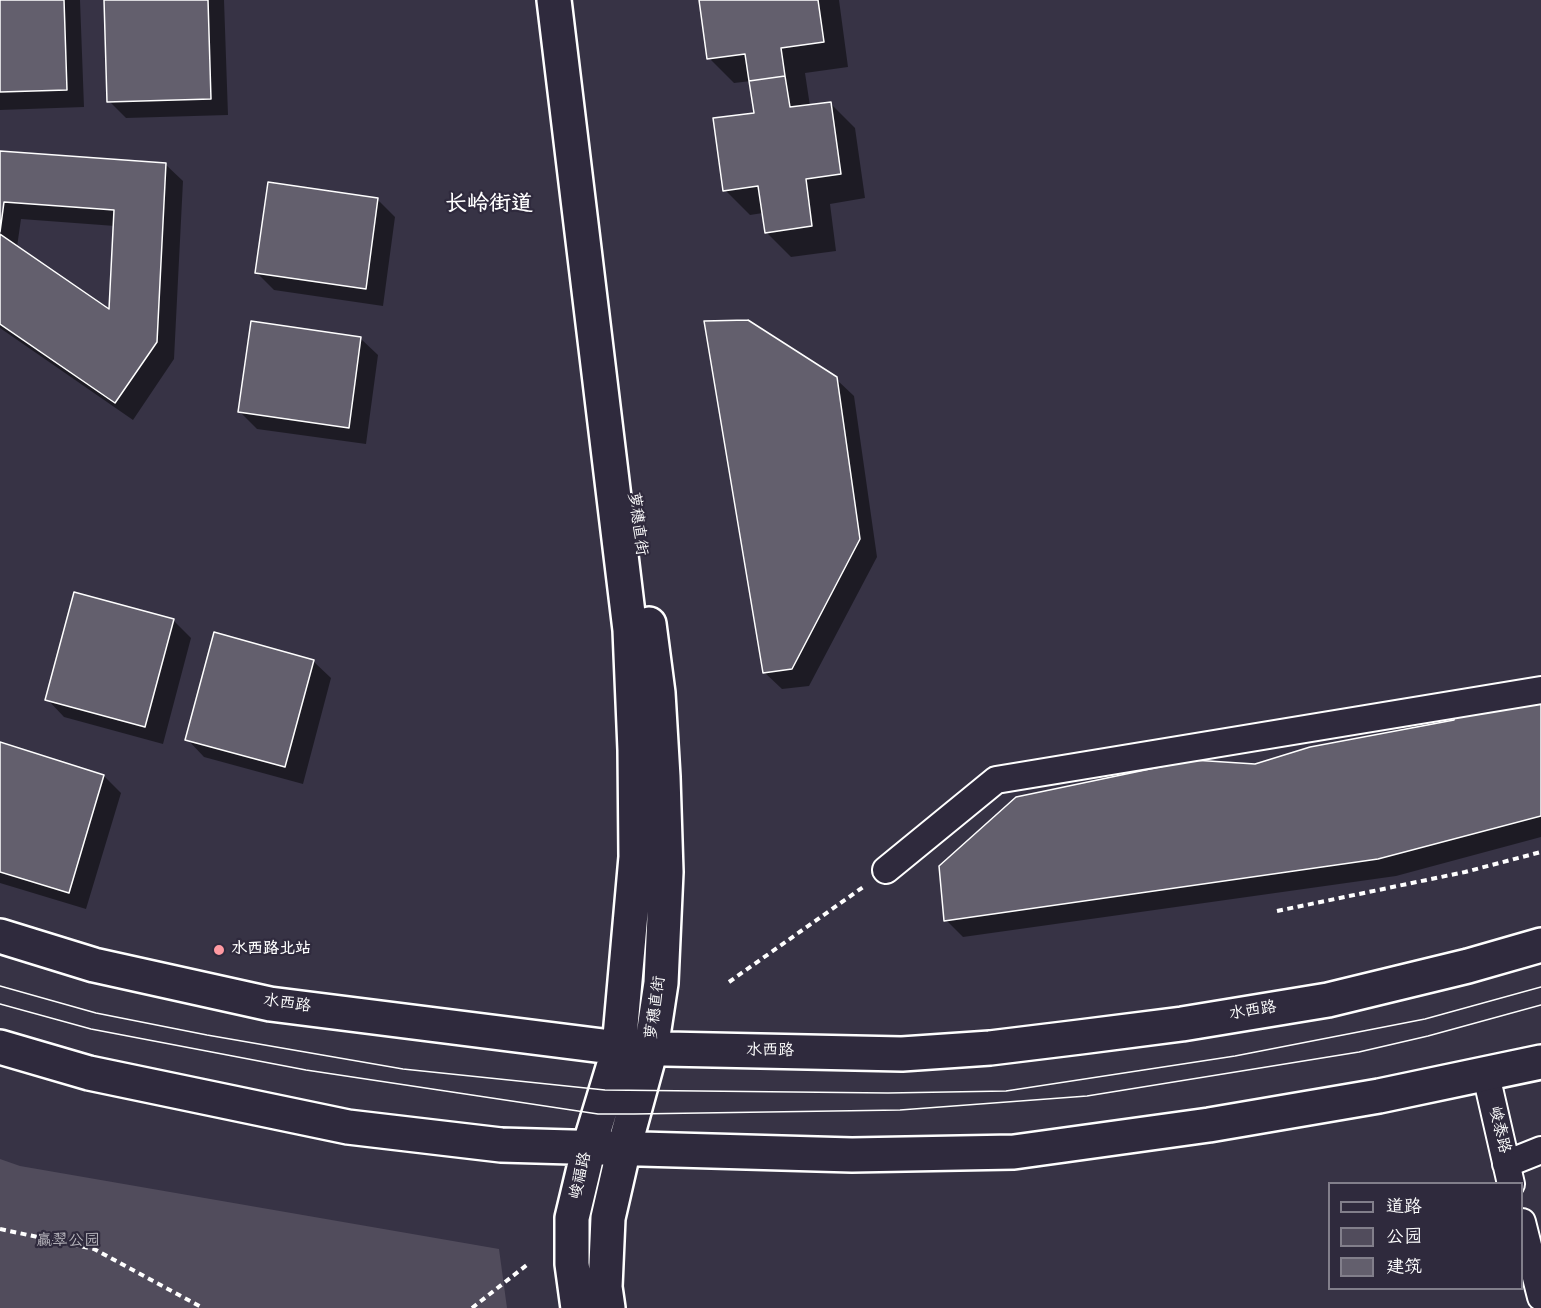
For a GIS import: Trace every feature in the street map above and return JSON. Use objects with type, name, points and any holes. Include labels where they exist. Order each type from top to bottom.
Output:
[{"type":"main road","name":"萝穗直街","points":[[554,0],[630,630],[636,857],[619,1048]]},
{"type":"main road","name":"萝穗直街","points":[[574,0],[626,451],[658,693],[666,872],[661,983],[651,1049]]},
{"type":"main road","name":"水西路","points":[[0,936],[94,965],[270,1004],[619,1048],[902,1054],[990,1048],[1182,1024],[1328,1000],[1468,966],[1541,945]]},
{"type":"main road","points":[[0,1047],[90,1073],[348,1127],[501,1145],[852,1155],[1014,1152],[1209,1125],[1486,1075],[1541,1062]]},
{"type":"main road","name":"峻福路","points":[[578,1308],[572,1264],[572,1218],[589,1147],[619,1048]]},
{"type":"main road","points":[[608,1308],[605,1287],[608,1218],[651,1049]]},
{"type":"street","points":[[886,870],[996,780],[1541,690]]},
{"type":"street","name":"峻泰路","points":[[1486,1075],[1509,1174]]},
{"type":"street","points":[[1509,1174],[1541,1150]]},
{"type":"street","points":[[1523,1230],[1541,1297]]},
{"type":"path","points":[[1277,911],[1465,872],[1541,852]]},
{"type":"path","points":[[729,982],[886,870]]},
{"type":"path","points":[[0,1229],[94,1250],[203,1308]]},
{"type":"path","points":[[472,1308],[528,1264]]},
{"type":"green space","name":"赢翠公园","points":[[0,1159],[20,1166],[499,1249],[507,1308],[0,1308]]},
{"type":"building","points":[[0,0],[64,0],[67,90],[0,92]]},
{"type":"building","points":[[104,0],[208,0],[211,99],[107,102]]},
{"type":"building","points":[[699,0],[818,0],[824,42],[781,48],[785,76],[749,81],[745,54],[707,59]]},
{"type":"building","points":[[785,76],[790,107],[831,102],[841,174],[806,179],[812,226],[765,233],[758,186],[723,191],[713,118],[754,113],[749,81]]},
{"type":"building","points":[[0,151],[166,163],[157,342],[115,403],[0,324],[0,234],[109,309],[114,210],[4,202],[0,232]]},
{"type":"building","points":[[268,182],[378,198],[366,289],[255,273]]},
{"type":"building","points":[[748,320],[837,377],[860,539],[792,669],[763,673],[704,321]]},
{"type":"building","points":[[251,321],[361,337],[349,428],[238,412]]},
{"type":"building","points":[[74,592],[174,619],[145,727],[45,700]]},
{"type":"building","points":[[214,632],[314,660],[285,767],[185,740]]},
{"type":"building","points":[[1541,701],[1541,816],[1378,859],[944,921],[939,866],[1016,797],[1193,760],[1255,764],[1310,747],[1454,720],[1455,708]]},
{"type":"building","points":[[0,742],[104,775],[69,893],[0,872]]},
{"type":"tram line","points":[[0,986],[96,1013],[403,1069],[605,1090],[888,1093],[1006,1091],[1235,1056],[1425,1019],[1541,987]]},
{"type":"tram line","points":[[0,1004],[91,1029],[306,1070],[598,1114],[900,1110],[1087,1096],[1359,1052],[1541,1005]]},
{"type":"place","name":"水西路北站","points":[[219,950]]},
{"type":"district","name":"长岭街道","points":[[489,206]]}]
